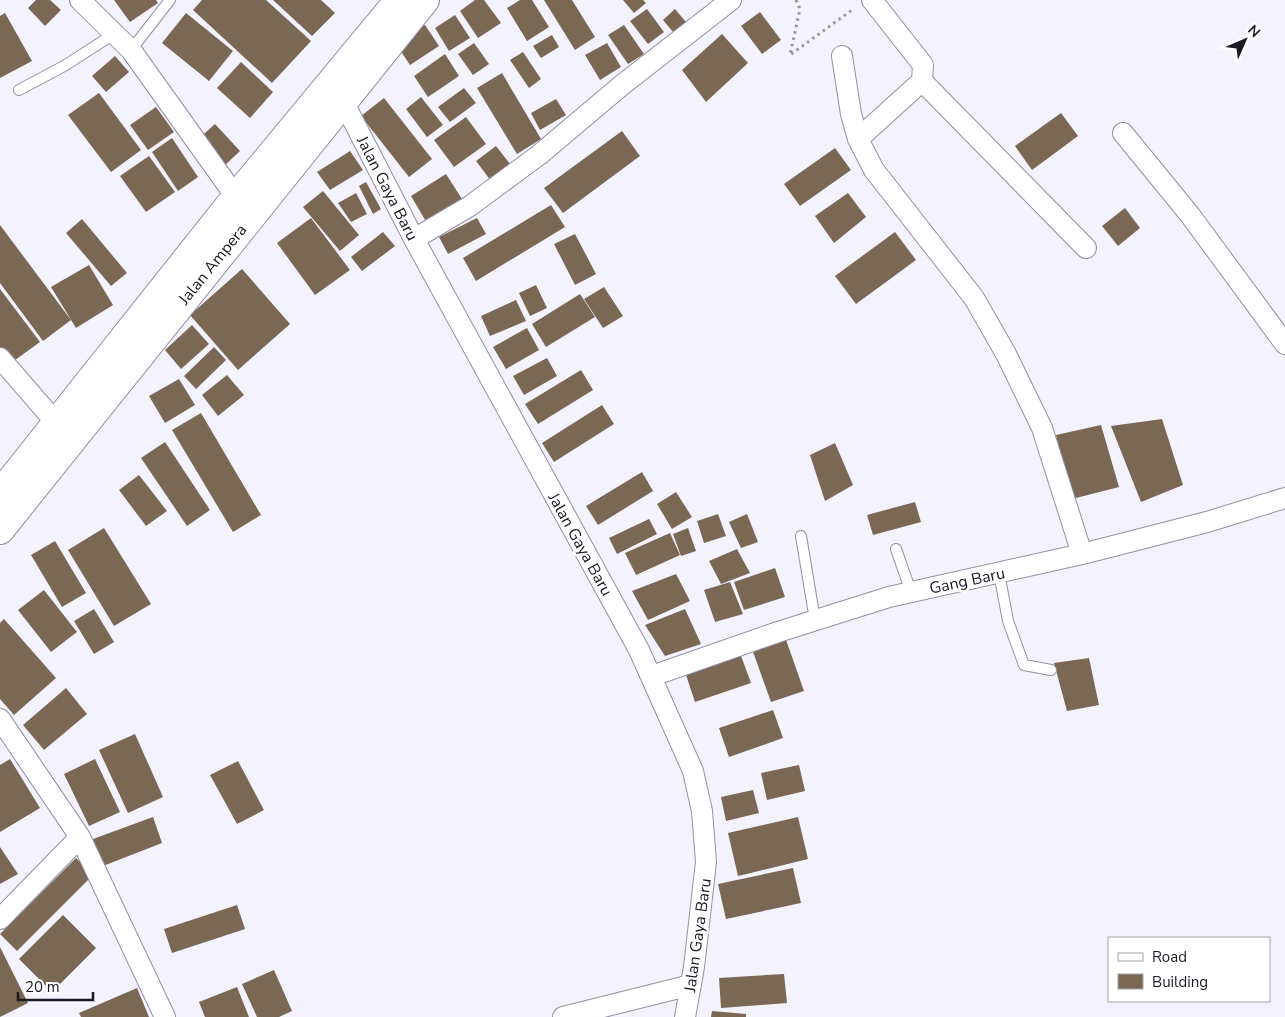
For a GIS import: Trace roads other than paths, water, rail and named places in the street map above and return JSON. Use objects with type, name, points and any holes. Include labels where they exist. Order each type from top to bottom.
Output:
[{"type":"main road","name":"Jalan Ampera","points":[[0,494],[64,431],[344,101],[406,3]]},
{"type":"main road","name":"Jalan Ampera","points":[[0,530],[64,431],[236,197],[406,3]]},
{"type":"street","points":[[80,0],[132,50],[236,197]]},
{"type":"street","points":[[414,239],[470,206],[539,155],[622,85],[731,0]]},
{"type":"street","points":[[858,139],[922,81],[923,66],[865,3]]},
{"type":"street","points":[[842,56],[850,114],[858,139],[874,170],[974,298],[1006,354],[1042,428],[1082,554]]},
{"type":"street","points":[[922,81],[1086,248]]},
{"type":"street","name":"Jalan Gaya Baru","points":[[344,101],[414,239],[652,676],[693,771],[702,811],[706,862],[691,985],[685,1017]]},
{"type":"street","points":[[1123,133],[1190,215],[1285,344]]},
{"type":"street","points":[[0,358],[64,431]]},
{"type":"street","name":"Gang Baru","points":[[652,676],[815,620],[911,592],[1082,554],[1207,522],[1285,498]]},
{"type":"street","points":[[0,719],[80,838],[165,1017]]},
{"type":"street","points":[[0,919],[80,838]]},
{"type":"street","points":[[563,1017],[691,985]]},
{"type":"lane","points":[[132,50],[170,0]]},
{"type":"lane","points":[[19,90],[64,66],[114,34]]},
{"type":"lane","points":[[801,536],[815,620]]},
{"type":"lane","points":[[896,549],[911,592]]},
{"type":"lane","points":[[999,573],[1008,621],[1024,665],[1051,670]]}]
